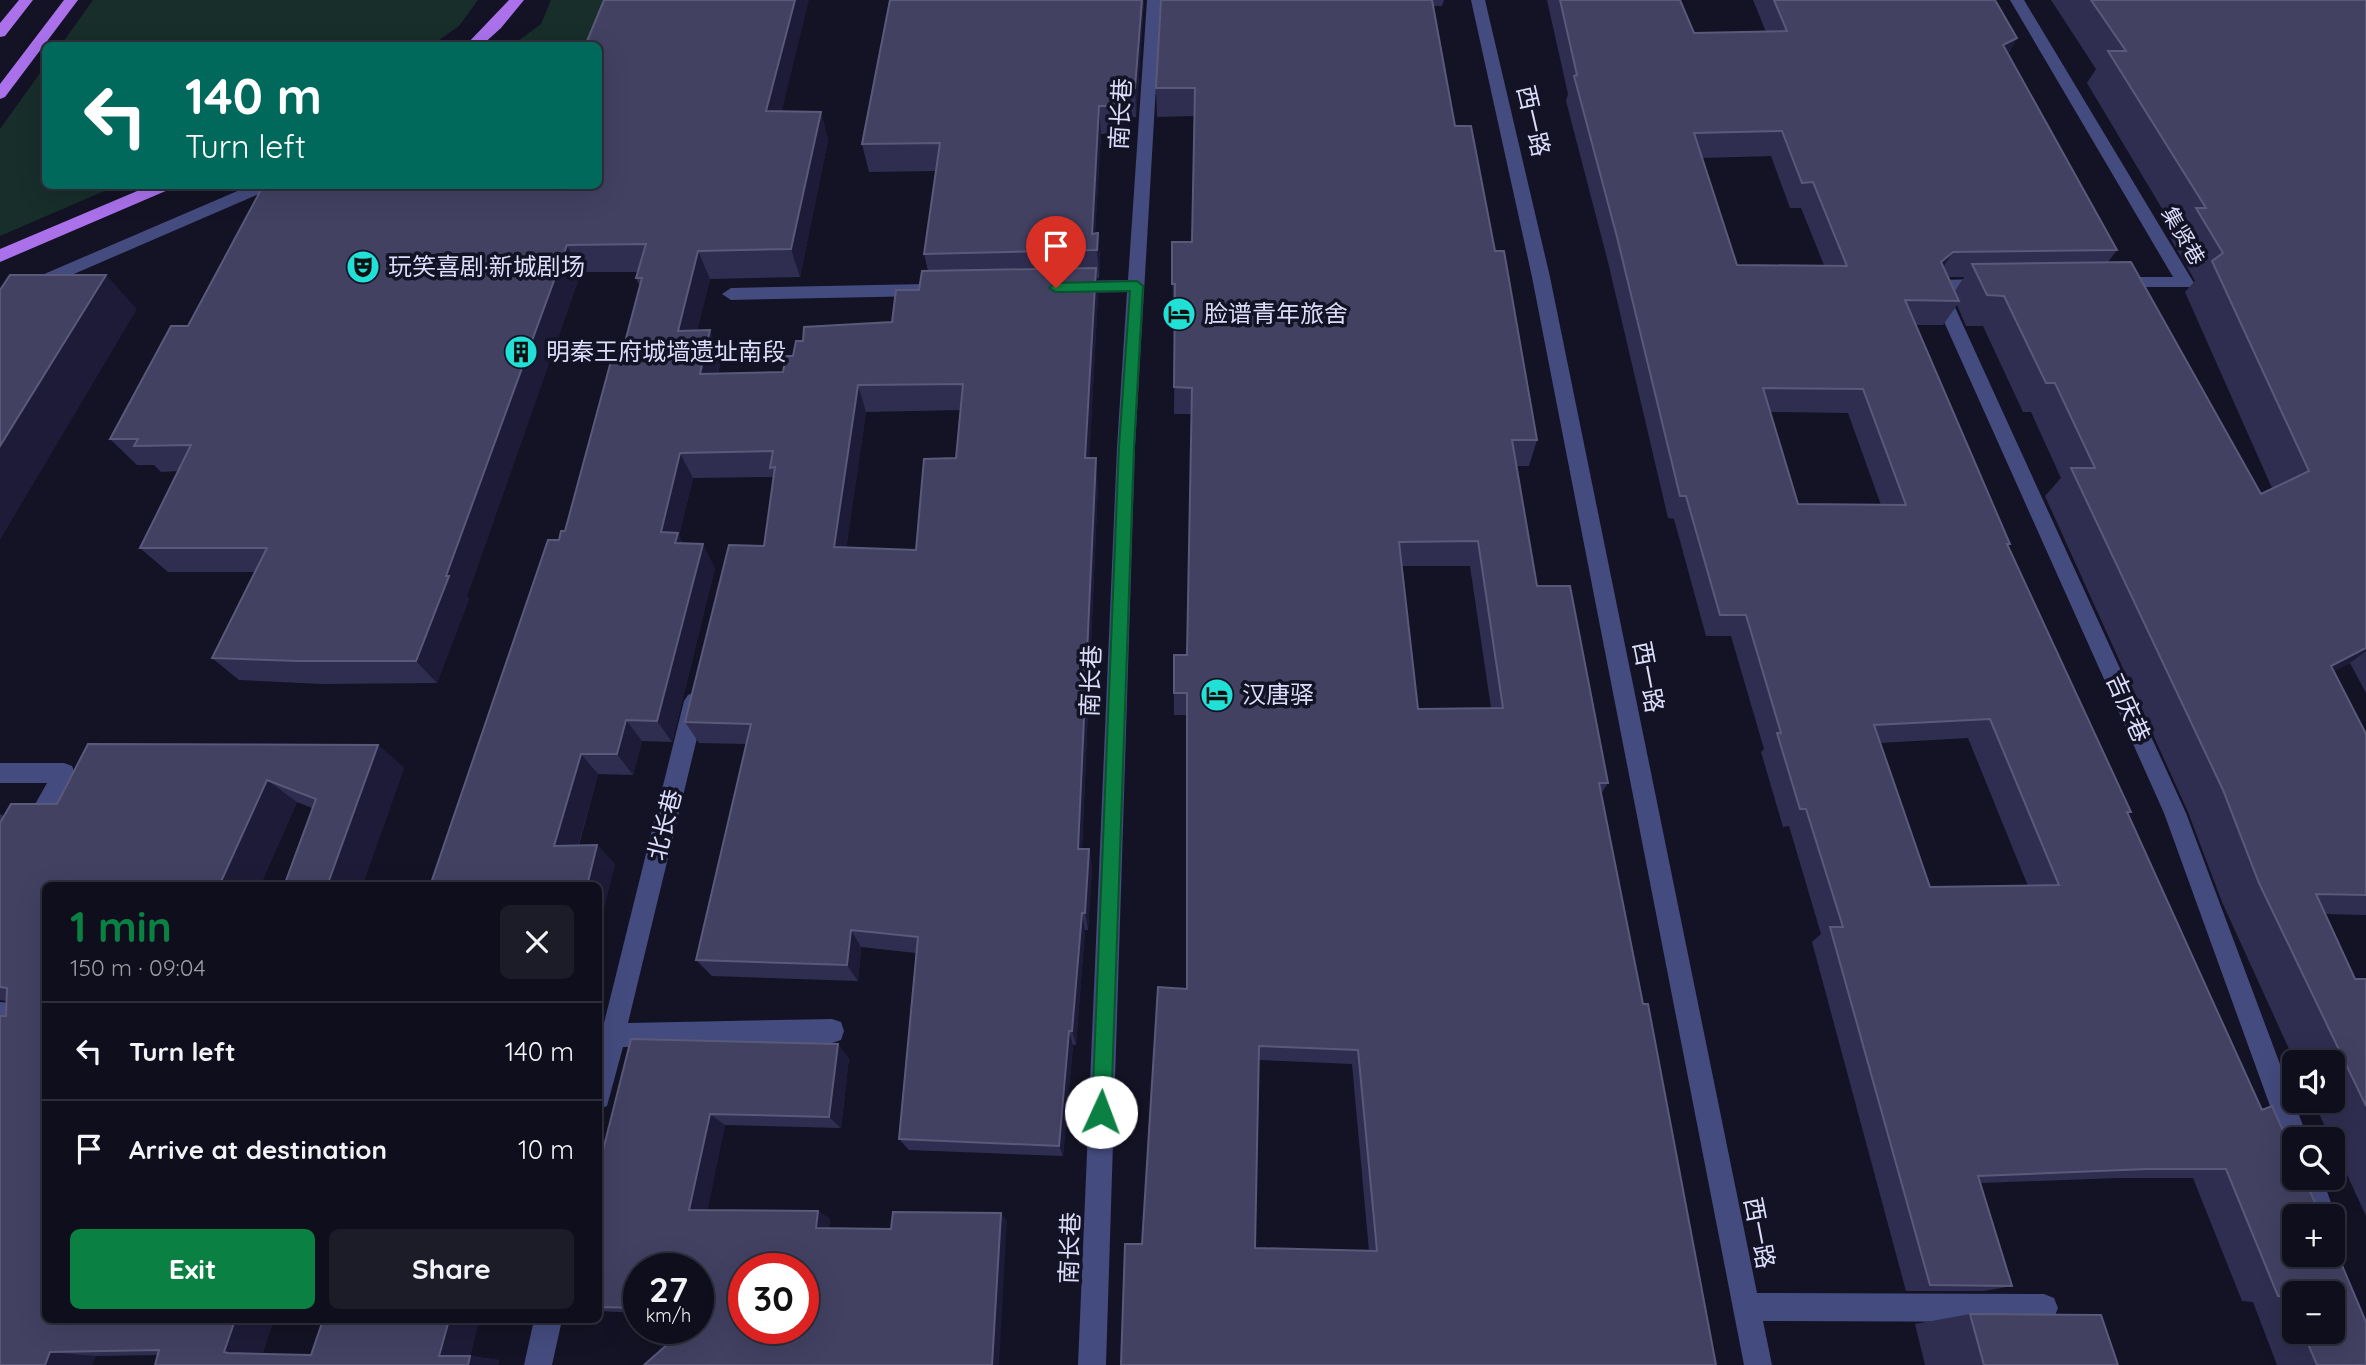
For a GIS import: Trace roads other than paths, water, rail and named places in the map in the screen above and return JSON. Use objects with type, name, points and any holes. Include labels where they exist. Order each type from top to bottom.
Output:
[{"type":"main road","points":[[0,33],[26,0]]},
{"type":"main road","points":[[0,94],[71,0]]},
{"type":"main road","points":[[477,42],[496,25],[517,0]]},
{"type":"main road","points":[[0,256],[155,189]]},
{"type":"street","name":"南长巷","points":[[1092,1365],[1126,447],[1154,0]]},
{"type":"street","name":"西一路","points":[[1478,0],[1544,290],[1758,1365]]},
{"type":"street","name":"集贤巷","points":[[2017,0],[2185,283],[2102,284]]},
{"type":"street","points":[[0,300],[255,189]]},
{"type":"street","name":"吉庆巷","points":[[2006,285],[1937,286],[2175,813],[2291,1127]]},
{"type":"street","points":[[1053,288],[1137,286]]},
{"type":"street","points":[[731,294],[941,290]]},
{"type":"street","name":"北长巷","points":[[602,1068],[606,1039],[702,674]]},
{"type":"street","points":[[0,774],[64,773],[19,852]]},
{"type":"street","points":[[0,1014],[42,1018]]},
{"type":"street","points":[[606,1039],[832,1031]]},
{"type":"street","points":[[1747,1307],[2043,1308]]},
{"type":"street","points":[[538,1365],[547,1323]]},
{"type":"place","name":"玩笑喜剧·新城剧场","points":[[363,267]]},
{"type":"place","name":"脸谱青年旅舍","points":[[1179,314]]},
{"type":"place","name":"明秦王府城墙遗址南段","points":[[521,352]]},
{"type":"place","name":"汉唐驿","points":[[1217,695]]}]
